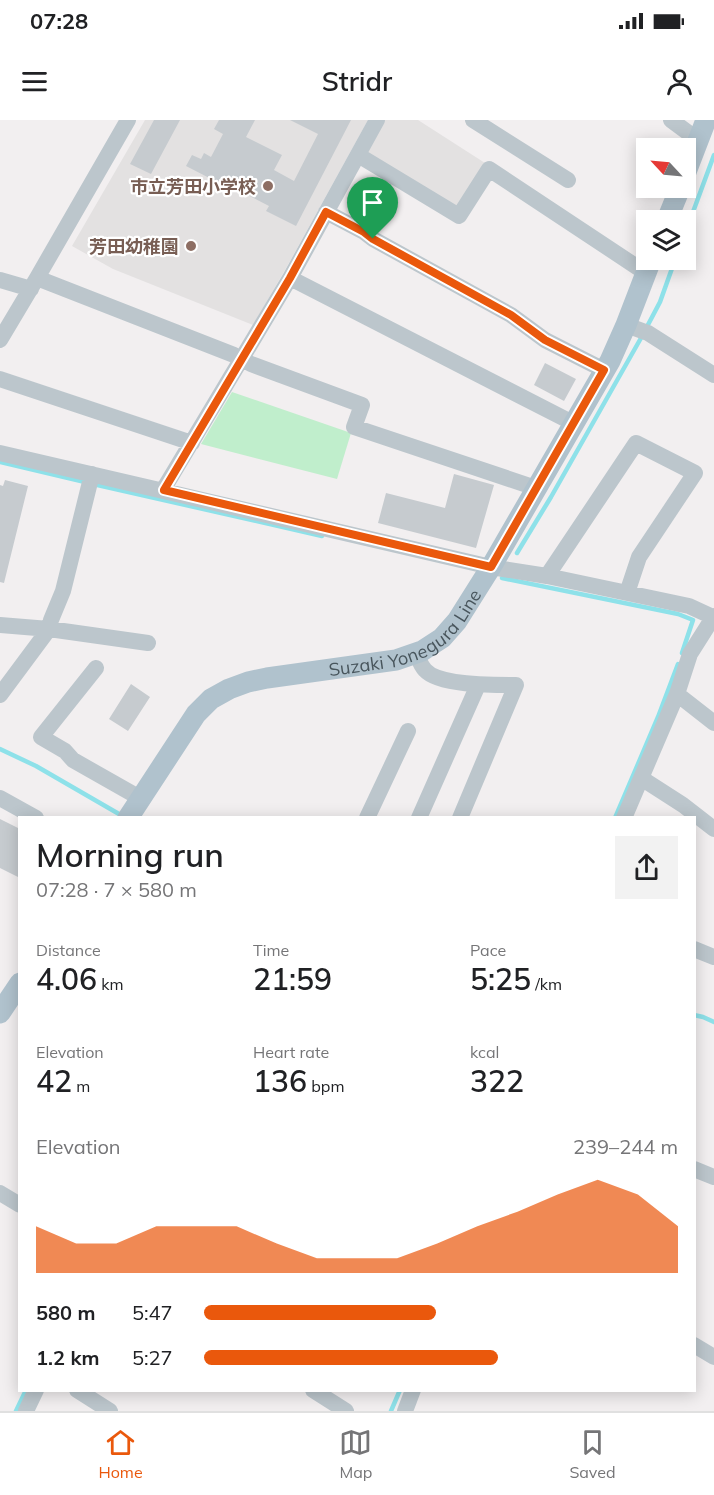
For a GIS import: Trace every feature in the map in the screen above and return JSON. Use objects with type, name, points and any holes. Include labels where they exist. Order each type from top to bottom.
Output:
[{"type":"main road","points":[[696,145],[706,120]]},
{"type":"main road","name":"Suzaki Yonegura Line","points":[[129,816],[196,714],[211,699],[248,682],[396,660],[416,654],[442,638],[500,569],[536,488],[573,423],[604,370],[639,329],[648,270]]},
{"type":"main road","points":[[0,1013],[18,986]]},
{"type":"street","points":[[0,340],[128,120]]},
{"type":"street","points":[[164,490],[290,278],[377,120]]},
{"type":"street","points":[[473,120],[568,180]]},
{"type":"street","points":[[671,120],[698,140]]},
{"type":"street","points":[[358,155],[459,216],[489,169],[636,258]]},
{"type":"street","points":[[326,212],[511,315],[545,340],[604,370]]},
{"type":"street","points":[[290,278],[573,423]]},
{"type":"street","points":[[0,280],[34,283],[234,355],[251,364],[362,405],[354,427],[536,488]]},
{"type":"street","points":[[639,329],[714,375]]},
{"type":"street","points":[[0,379],[192,443]]},
{"type":"street","points":[[547,576],[636,443],[695,473],[639,557],[627,593]]},
{"type":"street","points":[[0,453],[90,480],[164,490],[500,569],[547,576],[689,606],[714,616],[690,654],[677,694],[625,816]]},
{"type":"street","points":[[0,695],[49,629],[63,591],[90,480]]},
{"type":"street","points":[[0,625],[49,629],[148,643]]},
{"type":"street","points":[[416,654],[425,671],[439,678],[477,685],[516,685],[461,816]]},
{"type":"street","points":[[96,668],[42,737],[65,751],[73,760],[140,798]]},
{"type":"street","points":[[420,816],[477,685]]},
{"type":"street","points":[[677,694],[714,723]]},
{"type":"street","points":[[368,816],[408,731]]},
{"type":"street","points":[[641,778],[683,805],[714,829]]},
{"type":"street","points":[[0,798],[32,816]]},
{"type":"street","points":[[696,950],[714,957]]},
{"type":"street","points":[[696,1170],[714,1177]]},
{"type":"street","points":[[0,1193],[18,1204]]},
{"type":"street","points":[[696,1346],[714,1357]]},
{"type":"street","points":[[26,1411],[35,1392]]},
{"type":"street","points":[[80,1392],[110,1411]]},
{"type":"street","points":[[316,1392],[346,1411]]},
{"type":"shaded area","name":"市立芳田小学校","points":[[145,120],[368,120],[253,325],[113,269],[72,246]]},
{"type":"shaded area","points":[[384,120],[418,120],[485,163],[457,210],[365,155]]},
{"type":"green space","points":[[232,392],[351,433],[337,479],[201,444]]},
{"type":"building","points":[[154,120],[180,120],[151,174],[130,164]]},
{"type":"building","points":[[219,120],[255,120],[246,137],[282,155],[274,170],[294,181],[318,134],[290,120],[351,120],[296,226],[266,211],[269,206],[186,166],[192,155],[201,159],[204,153],[211,157],[223,134],[214,129]]},
{"type":"building","points":[[545,363],[576,379],[564,401],[534,385]]},
{"type":"building","points":[[454,474],[494,485],[476,548],[378,523],[386,493],[445,508]]},
{"type":"building","points":[[5,480],[28,486],[4,583],[0,582],[0,485],[3,486]]},
{"type":"building","points":[[131,684],[150,697],[128,731],[109,719]]},
{"type":"building","points":[[0,819],[18,828],[18,877],[0,868]]},
{"type":"waterway","points":[[694,210],[714,155]]},
{"type":"waterway","points":[[517,553],[641,338],[660,302],[671,270]]},
{"type":"waterway","points":[[0,462],[85,482]]},
{"type":"waterway","points":[[93,484],[322,536]]},
{"type":"waterway","points":[[502,578],[678,614],[693,620],[682,653]]},
{"type":"waterway","points":[[616,816],[678,664]]},
{"type":"waterway","points":[[0,749],[36,766],[119,814]]},
{"type":"waterway","points":[[696,1015],[714,1022]]},
{"type":"waterway","points":[[16,1411],[25,1392]]},
{"type":"waterway","points":[[391,1411],[399,1392]]},
{"type":"place","name":"市立芳田小学校","points":[[268,186]]},
{"type":"place","name":"芳田幼稚園","points":[[191,246]]},
{"type":"route","points":[[326,212],[373,239],[511,315],[545,340],[604,370],[491,567],[164,490],[290,278],[326,212]]}]
